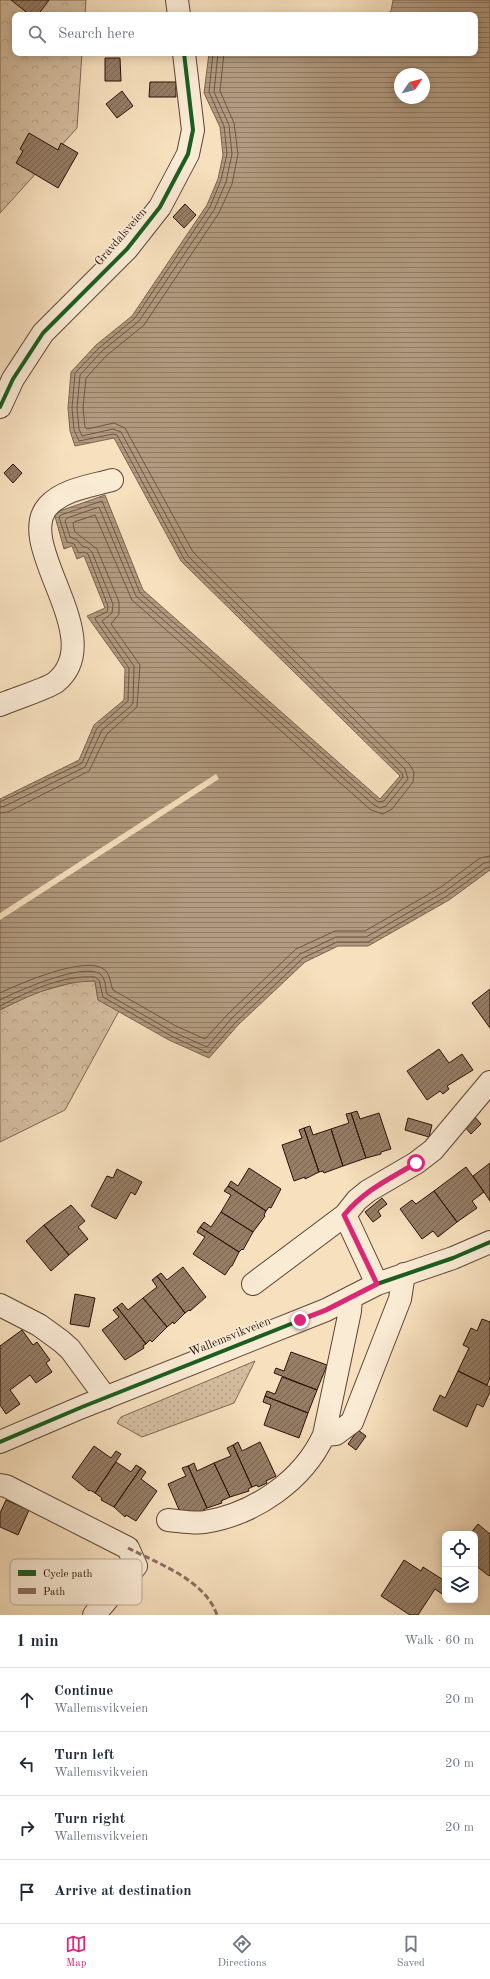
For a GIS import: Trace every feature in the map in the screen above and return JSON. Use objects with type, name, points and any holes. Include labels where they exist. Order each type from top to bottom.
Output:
[{"type":"street","points":[[177,0],[179,12]]},
{"type":"street","name":"Gravdalsveien","points":[[0,407],[13,379],[43,333],[127,249],[160,207],[184,161],[193,130],[184,56]]},
{"type":"street","points":[[0,705],[56,683],[69,666],[72,654],[71,626],[44,548],[40,529],[41,517],[48,507],[59,497],[70,492],[112,480]]},
{"type":"street","points":[[253,1284],[344,1215],[357,1200],[368,1191],[416,1163],[433,1150],[490,1082]]},
{"type":"street","points":[[344,1215],[377,1284]]},
{"type":"street","name":"Wallemsvikveien","points":[[0,1442],[326,1310],[377,1284],[453,1258],[490,1242]]},
{"type":"street","points":[[324,1435],[336,1434],[352,1422],[400,1299],[404,1274]]},
{"type":"street","points":[[168,1520],[203,1522],[228,1516],[276,1493],[290,1481],[311,1457],[319,1446],[324,1435],[350,1311],[351,1297]]},
{"type":"street","points":[[0,1305],[39,1325],[61,1341],[70,1350],[106,1398]]},
{"type":"street","points":[[0,1485],[6,1486],[37,1500],[128,1548],[133,1559]]},
{"type":"street","points":[[94,1615],[103,1605]]},
{"type":"green space","points":[[0,0],[86,0],[85,12],[12,12],[12,56],[82,56],[77,128],[0,213]]},
{"type":"green space","points":[[78,981],[95,981],[98,1000],[119,1011],[65,1110],[0,1142],[0,1010],[31,994]]},
{"type":"green space","points":[[255,1361],[234,1403],[142,1437],[117,1423],[121,1417]]},
{"type":"water","points":[[393,0],[490,0],[490,870],[449,900],[368,946],[338,946],[305,962],[238,1025],[209,1058],[169,1040],[98,1000],[95,981],[70,983],[58,986],[34,994],[0,1010],[0,799],[79,760],[94,725],[124,700],[125,669],[87,616],[105,608],[84,556],[77,559],[72,546],[64,549],[54,513],[105,495],[143,590],[380,799],[400,776],[181,561],[114,438],[75,446],[70,431],[68,408],[71,372],[96,345],[132,316],[207,205],[218,179],[223,155],[220,127],[204,93],[209,56],[478,56],[478,12],[390,12]]},
{"type":"pier","points":[[216,774],[219,779],[0,920],[0,913]]},
{"type":"building","points":[[11,0],[49,0],[40,12],[26,12]]},
{"type":"building","points":[[105,58],[120,58],[121,81],[105,81]]},
{"type":"building","points":[[150,82],[176,82],[176,97],[149,97]]},
{"type":"building","points":[[122,91],[133,106],[117,118],[106,104]]},
{"type":"building","points":[[29,133],[58,150],[61,143],[78,153],[58,188],[16,163],[23,151],[20,149]]},
{"type":"building","points":[[185,204],[196,215],[184,228],[173,217]]},
{"type":"building","points":[[13,464],[22,473],[13,483],[4,473]]},
{"type":"building","points":[[490,989],[490,1028],[472,1003]]},
{"type":"building","points":[[439,1049],[449,1063],[462,1054],[473,1070],[447,1086],[449,1089],[443,1094],[440,1091],[427,1100],[407,1071]]},
{"type":"building","points":[[357,1111],[360,1119],[379,1113],[391,1149],[381,1152],[381,1154],[366,1158],[351,1113]]},
{"type":"building","points":[[351,1113],[366,1158],[343,1166],[331,1129],[349,1123],[346,1114]]},
{"type":"building","points":[[474,1116],[481,1124],[471,1134],[463,1125]]},
{"type":"building","points":[[408,1118],[432,1125],[429,1137],[405,1130]]},
{"type":"building","points":[[310,1126],[313,1135],[331,1129],[343,1166],[324,1173],[323,1171],[319,1172],[304,1128]]},
{"type":"building","points":[[304,1128],[319,1172],[305,1179],[305,1177],[294,1181],[282,1145],[302,1138],[299,1130]]},
{"type":"building","points":[[490,1163],[490,1201],[473,1176]]},
{"type":"building","points":[[466,1167],[484,1192],[472,1201],[477,1208],[457,1222],[434,1191]]},
{"type":"building","points":[[249,1168],[281,1189],[271,1208],[269,1207],[266,1211],[228,1186],[231,1181],[238,1186]]},
{"type":"building","points":[[117,1169],[142,1182],[135,1195],[131,1192],[116,1219],[91,1206],[107,1176],[113,1178]]},
{"type":"building","points":[[228,1186],[266,1211],[265,1216],[253,1232],[221,1212],[231,1195],[224,1191]]},
{"type":"building","points":[[434,1191],[457,1222],[438,1237],[433,1231],[422,1239],[400,1209],[412,1200],[416,1204]]},
{"type":"building","points":[[382,1198],[387,1204],[378,1211],[381,1216],[373,1222],[365,1212]]},
{"type":"building","points":[[71,1205],[85,1221],[78,1227],[88,1239],[69,1255],[44,1225]]},
{"type":"building","points":[[221,1212],[253,1232],[243,1250],[242,1249],[239,1252],[200,1227],[204,1222],[211,1227]]},
{"type":"building","points":[[44,1225],[69,1255],[51,1271],[26,1241]]},
{"type":"building","points":[[200,1227],[239,1252],[232,1266],[225,1275],[193,1254],[205,1237],[197,1232]]},
{"type":"building","points":[[183,1267],[206,1297],[190,1311],[189,1310],[185,1313],[157,1276],[161,1273],[167,1280]]},
{"type":"building","points":[[157,1276],[185,1313],[174,1324],[173,1322],[167,1327],[143,1298],[157,1287],[152,1280]]},
{"type":"building","points":[[75,1294],[95,1298],[89,1327],[70,1324]]},
{"type":"building","points":[[143,1298],[167,1327],[152,1342],[150,1340],[146,1344],[117,1307],[122,1303],[128,1310]]},
{"type":"building","points":[[117,1307],[146,1344],[143,1346],[144,1348],[125,1360],[102,1330],[119,1317],[113,1310]]},
{"type":"building","points":[[482,1319],[490,1322],[490,1378],[487,1385],[458,1371],[469,1348],[463,1345],[471,1328],[477,1331]]},
{"type":"building","points":[[22,1330],[33,1345],[37,1342],[50,1360],[46,1363],[52,1372],[36,1383],[30,1375],[10,1390],[20,1404],[6,1414],[0,1405],[0,1346]]},
{"type":"building","points":[[291,1352],[327,1365],[317,1390],[274,1373],[276,1368],[284,1371]]},
{"type":"building","points":[[458,1371],[490,1387],[490,1392],[483,1407],[477,1404],[467,1427],[433,1410],[440,1395],[445,1398]]},
{"type":"building","points":[[282,1377],[317,1390],[308,1413],[265,1396],[267,1391],[275,1394]]},
{"type":"building","points":[[265,1396],[308,1413],[299,1438],[264,1425],[271,1405],[263,1402]]},
{"type":"building","points":[[358,1430],[366,1436],[356,1450],[348,1444]]},
{"type":"building","points":[[238,1442],[242,1451],[260,1442],[276,1476],[266,1481],[267,1483],[258,1487],[257,1485],[252,1487],[233,1445]]},
{"type":"building","points":[[233,1445],[252,1487],[248,1489],[249,1491],[230,1497],[214,1463],[231,1456],[227,1448]]},
{"type":"building","points":[[94,1446],[111,1458],[116,1451],[121,1454],[95,1493],[90,1490],[89,1491],[72,1477]]},
{"type":"building","points":[[116,1462],[131,1472],[136,1465],[141,1468],[114,1507],[101,1500],[102,1498],[95,1493]]},
{"type":"building","points":[[194,1463],[197,1471],[214,1463],[230,1497],[221,1501],[222,1503],[207,1508],[188,1466]]},
{"type":"building","points":[[188,1466],[207,1508],[203,1510],[204,1511],[183,1519],[168,1484],[186,1476],[182,1468]]},
{"type":"building","points":[[141,1468],[146,1472],[141,1479],[157,1491],[136,1521],[126,1515],[125,1517],[114,1507]]},
{"type":"building","points":[[6,1500],[29,1510],[18,1535],[0,1527],[0,1513]]},
{"type":"building","points":[[478,1524],[490,1534],[489,1576],[478,1567],[478,1531],[472,1531]]},
{"type":"building","points":[[404,1560],[421,1571],[423,1567],[442,1579],[442,1594],[435,1589],[418,1615],[410,1615],[381,1596]]},
{"type":"marked path","points":[[128,1548],[180,1574],[192,1583],[211,1603],[217,1615]]},
{"type":"cycle path","points":[[0,407],[13,379],[43,333],[127,249],[160,207],[188,154],[193,130],[184,56]]},
{"type":"cycle path","points":[[0,1442],[82,1407],[326,1310],[377,1284],[453,1258],[490,1242]]},
{"type":"route","points":[[300,1320],[326,1310],[377,1284],[344,1215],[357,1200],[368,1191],[416,1163]]}]
